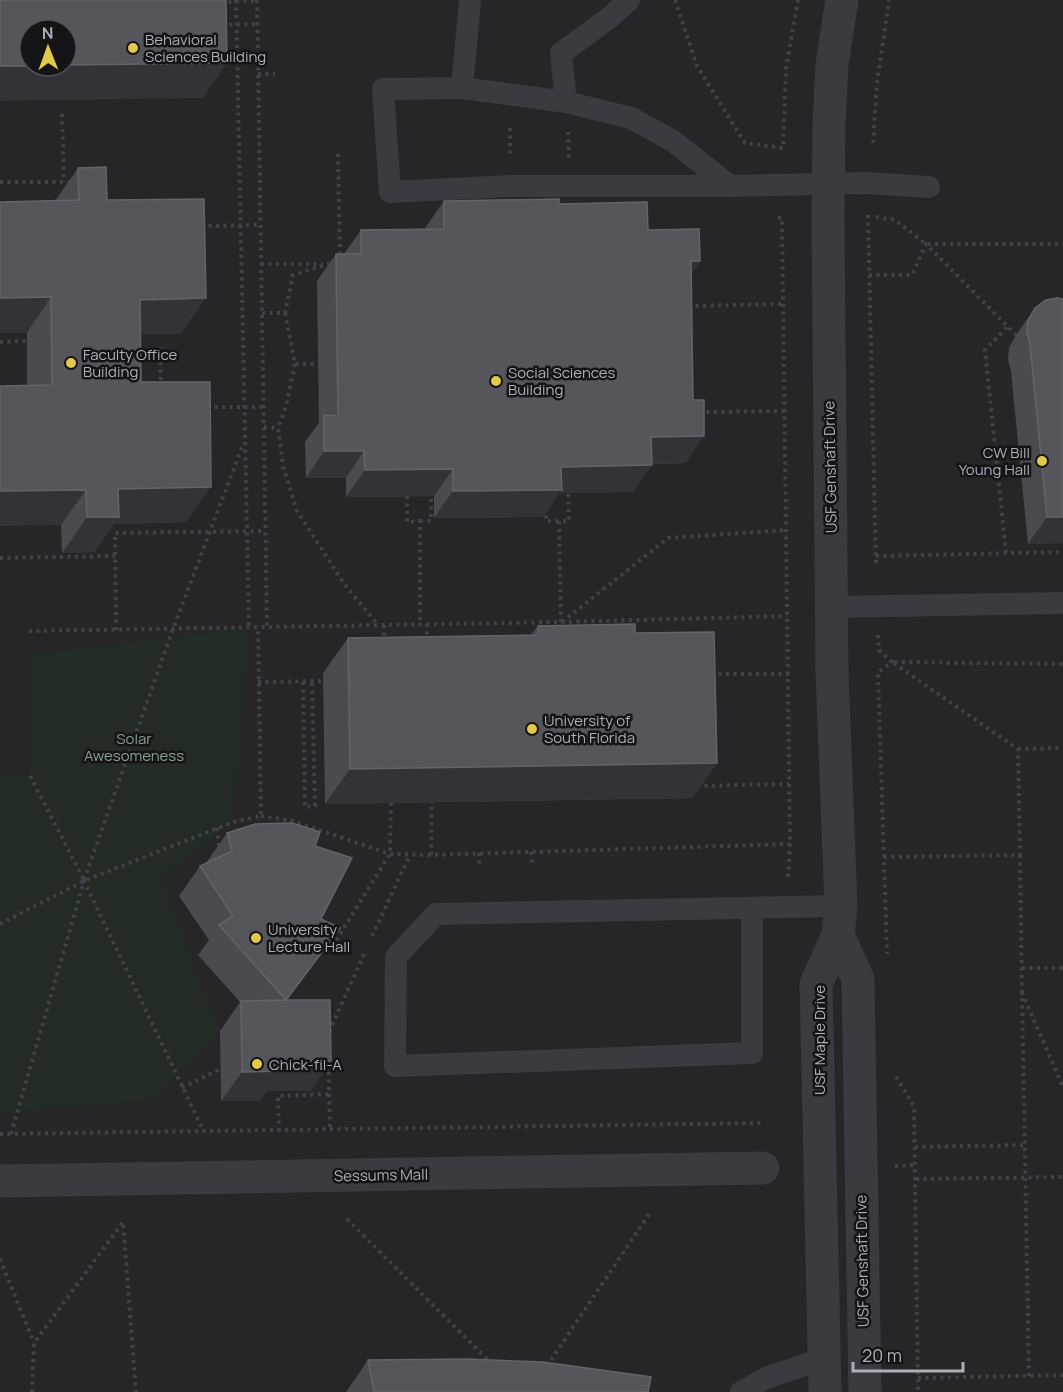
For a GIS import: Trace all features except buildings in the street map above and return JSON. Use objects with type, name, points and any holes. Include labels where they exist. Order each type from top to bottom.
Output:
[{"type":"street","name":"USF Genshaft Drive","points":[[839,921],[832,607],[828,184],[832,64],[842,0]]},
{"type":"street","points":[[839,921],[858,979],[877,1166]]},
{"type":"street","name":"USF Maple Drive","points":[[825,1358],[816,984],[839,921]]},
{"type":"street","name":"USF Genshaft Drive","points":[[865,1392],[877,1166]]},
{"type":"street","name":"Sessums Mall","points":[[0,1181],[763,1168]]},
{"type":"street","points":[[825,1358],[825,1392]]},
{"type":"lane","points":[[462,88],[470,0]]},
{"type":"lane","points":[[566,102],[561,52],[609,18],[629,0]]},
{"type":"lane","points":[[730,186],[673,141],[631,118],[566,102],[462,88],[383,89],[390,192],[511,186],[730,186],[866,183],[929,187]]},
{"type":"lane","points":[[832,607],[1063,603]]},
{"type":"lane","points":[[752,908],[752,1053],[395,1066],[396,957],[436,914],[752,908],[839,921]]},
{"type":"lane","points":[[741,1392],[766,1378],[825,1358]]},
{"type":"path","points":[[675,0],[698,66],[745,143],[783,148],[786,69],[798,0]]},
{"type":"path","points":[[873,143],[877,83],[889,0]]},
{"type":"path","points":[[236,1],[249,627]]},
{"type":"path","points":[[215,2],[257,1],[267,627]]},
{"type":"path","points":[[215,25],[257,24]]},
{"type":"path","points":[[258,74],[275,74]]},
{"type":"path","points":[[62,114],[66,192]]},
{"type":"path","points":[[338,154],[340,266]]},
{"type":"path","points":[[0,182],[75,182]]},
{"type":"path","points":[[876,567],[867,215],[895,220],[926,244],[1016,335]]},
{"type":"path","points":[[782,218],[789,674],[790,844],[788,880]]},
{"type":"path","points":[[195,226],[260,225]]},
{"type":"path","points":[[926,244],[1063,244]]},
{"type":"path","points":[[868,275],[912,275],[926,244]]},
{"type":"path","points":[[340,260],[293,275],[285,313],[295,364],[286,406],[278,428],[283,466],[297,511],[345,585],[378,625]]},
{"type":"path","points":[[261,264],[329,264]]},
{"type":"path","points":[[678,306],[783,304]]},
{"type":"path","points":[[262,313],[285,313]]},
{"type":"path","points":[[1006,552],[986,350],[1007,327]]},
{"type":"path","points":[[0,342],[27,341]]},
{"type":"path","points":[[160,347],[161,387]]},
{"type":"path","points":[[295,364],[318,364]]},
{"type":"path","points":[[197,407],[263,407]]},
{"type":"path","points":[[694,412],[785,411]]},
{"type":"path","points":[[264,427],[278,428]]},
{"type":"path","points":[[11,1134],[84,881],[173,629],[245,439]]},
{"type":"path","points":[[546,501],[546,521],[569,521],[568,493]]},
{"type":"path","points":[[407,496],[407,522],[431,521],[431,496]]},
{"type":"path","points":[[420,521],[420,624]]},
{"type":"path","points":[[558,521],[561,622]]},
{"type":"path","points":[[561,622],[668,538],[786,530]]},
{"type":"path","points":[[104,533],[265,531]]},
{"type":"path","points":[[115,533],[116,630]]},
{"type":"path","points":[[876,556],[1063,552]]},
{"type":"path","points":[[0,558],[115,556]]},
{"type":"path","points":[[29,631],[787,616]]},
{"type":"path","points":[[427,624],[427,644]]},
{"type":"path","points":[[384,625],[385,652]]},
{"type":"path","points":[[258,627],[261,816]]},
{"type":"path","points":[[1063,664],[891,662],[1018,749],[1063,748]]},
{"type":"path","points":[[700,674],[789,674]]},
{"type":"path","points":[[258,682],[334,681]]},
{"type":"path","points":[[303,682],[305,807],[315,806],[312,682]]},
{"type":"path","points":[[1018,749],[1029,1376]]},
{"type":"path","points":[[30,776],[84,881],[204,1132]]},
{"type":"path","points":[[692,786],[789,784]]},
{"type":"path","points":[[432,791],[432,855]]},
{"type":"path","points":[[324,942],[332,947],[390,854],[390,792]]},
{"type":"path","points":[[0,924],[84,881],[233,822],[261,816],[293,821],[390,854],[432,855],[790,844]]},
{"type":"path","points":[[291,830],[293,821]]},
{"type":"path","points":[[217,828],[221,858]]},
{"type":"path","points":[[531,852],[532,865]]},
{"type":"path","points":[[479,853],[479,866]]},
{"type":"path","points":[[370,942],[410,855]]},
{"type":"path","points":[[884,857],[1020,855]]},
{"type":"path","points":[[329,1039],[329,1028],[364,952]]},
{"type":"path","points":[[1022,968],[1063,968]]},
{"type":"path","points":[[1022,993],[1063,1087]]},
{"type":"path","points":[[329,1050],[330,1130]]},
{"type":"path","points":[[182,1088],[220,1069]]},
{"type":"path","points":[[319,1072],[329,1071]]},
{"type":"path","points":[[279,1131],[278,1096],[329,1094]]},
{"type":"path","points":[[0,1134],[762,1123]]},
{"type":"path","points":[[915,1147],[1025,1145]]},
{"type":"path","points":[[877,1166],[915,1165]]},
{"type":"path","points":[[916,1179],[1063,1177]]},
{"type":"path","points":[[543,1372],[649,1214]]},
{"type":"path","points":[[346,1219],[495,1367]]},
{"type":"path","points":[[34,1343],[123,1222],[136,1392]]},
{"type":"path","points":[[0,1259],[34,1343],[32,1392]]},
{"type":"path","points":[[918,1392],[918,1378],[1063,1375]]},
{"type":"shaded area","name":"University of South Florida","points":[[0,0],[1063,0],[1063,1392],[0,1392]]},
{"type":"green space","name":"Solar Awesomeness","points":[[249,627],[233,822],[161,877],[220,1031],[150,1101],[0,1112],[0,776],[30,776],[29,654]]},
{"type":"place","name":"Behavioral Sciences Building","points":[[133,48]]},
{"type":"place","name":"Faculty Office Building","points":[[71,363]]},
{"type":"place","name":"Social Sciences Building","points":[[496,381]]},
{"type":"place","name":"CW Bill Young Hall","points":[[1042,461]]},
{"type":"place","name":"University of South Florida","points":[[532,729]]},
{"type":"place","name":"University Lecture Hall","points":[[256,938]]},
{"type":"place","name":"Chick-fil-A","points":[[257,1064]]}]
